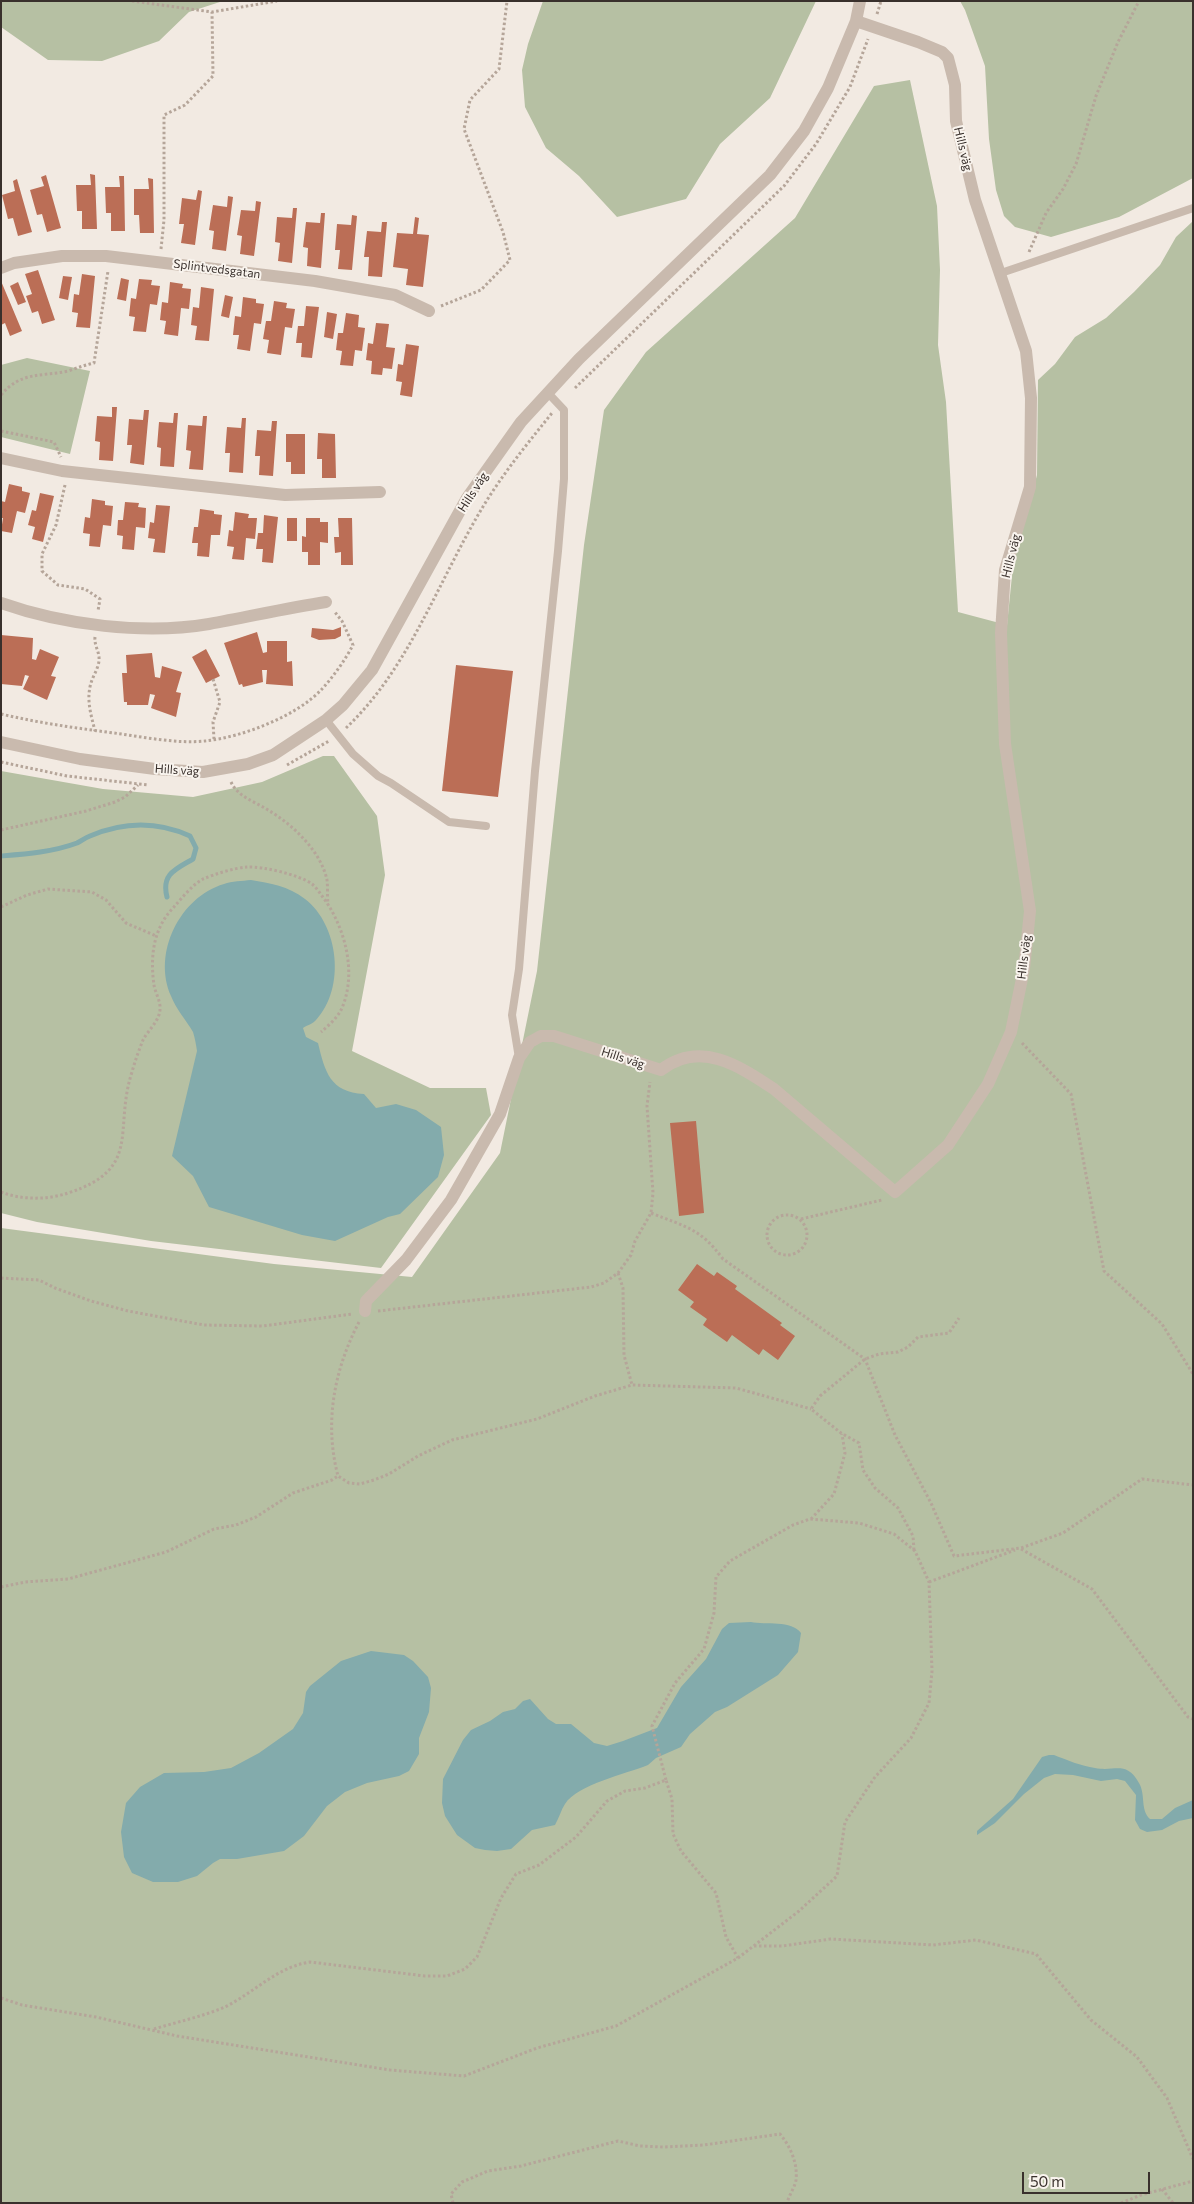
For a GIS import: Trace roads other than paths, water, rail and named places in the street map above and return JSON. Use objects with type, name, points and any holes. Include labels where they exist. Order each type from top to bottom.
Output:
[{"type":"street","name":"Hills väg","points":[[1,742],[80,759],[155,769],[203,772],[248,764],[272,755],[326,720],[343,705],[372,670],[467,498],[521,422],[579,358],[770,175],[804,131],[828,88],[856,21],[860,1]]},
{"type":"street","name":"Hills väg","points":[[365,1311],[366,1301],[406,1260],[451,1200],[500,1114],[518,1058],[530,1042],[535,1039],[542,1036],[554,1036],[661,1070],[680,1059],[697,1056],[730,1063],[774,1089],[895,1192],[948,1145],[988,1084],[1011,1032],[1024,969],[1030,912],[1005,744],[1001,633],[1005,570],[1030,487],[1031,398],[1026,351],[975,200],[956,121],[955,84],[948,58],[942,52],[918,42],[856,21]]},
{"type":"street","name":"Splintvedsgatan","points":[[1,268],[14,263],[62,256],[110,256],[315,281],[395,295],[429,311]]},
{"type":"street","points":[[1,458],[67,471],[285,494],[380,492]]},
{"type":"street","points":[[1,603],[23,611],[96,624],[162,628],[208,624],[326,602]]},
{"type":"lane","points":[[1001,273],[1193,208]]},
{"type":"lane","points":[[518,1058],[512,1015],[519,969],[535,771],[564,479],[564,410],[548,393]]},
{"type":"lane","points":[[326,720],[353,754],[378,776],[449,822],[486,826]]},
{"type":"water","points":[[251,880],[279,886],[299,895],[316,910],[325,924],[331,940],[334,957],[335,975],[332,991],[326,1007],[316,1020],[303,1028],[306,1037],[318,1043],[323,1063],[331,1079],[343,1089],[364,1094],[376,1108],[396,1104],[416,1110],[441,1127],[444,1155],[438,1177],[400,1214],[388,1217],[335,1241],[302,1235],[209,1207],[193,1176],[172,1156],[197,1051],[193,1032],[173,1001],[166,979],[165,962],[168,945],[174,929],[194,901],[208,891],[224,884]]},
{"type":"water","points":[[751,1622],[785,1625],[797,1629],[801,1633],[798,1652],[778,1675],[727,1707],[715,1712],[690,1734],[681,1747],[656,1758],[648,1765],[603,1780],[580,1791],[565,1804],[555,1825],[532,1830],[511,1849],[497,1851],[475,1848],[457,1835],[445,1816],[442,1803],[443,1779],[463,1740],[471,1730],[503,1712],[515,1709],[523,1701],[530,1699],[548,1719],[556,1724],[571,1724],[594,1743],[607,1746],[657,1728],[681,1687],[706,1659],[722,1629],[729,1623]]},
{"type":"water","points":[[371,1651],[404,1655],[413,1661],[428,1677],[431,1688],[429,1712],[419,1738],[419,1754],[409,1771],[399,1776],[367,1783],[345,1792],[327,1806],[304,1836],[284,1851],[237,1859],[220,1859],[197,1876],[178,1882],[153,1882],[132,1873],[124,1857],[121,1832],[126,1803],[140,1787],[164,1773],[204,1772],[231,1768],[259,1753],[293,1729],[303,1713],[306,1692],[310,1686],[341,1661]]},
{"type":"water","points":[[1049,1755],[1090,1767],[1125,1769],[1139,1783],[1145,1811],[1150,1819],[1162,1819],[1175,1808],[1193,1800],[1193,1818],[1179,1821],[1162,1830],[1147,1832],[1140,1829],[1135,1820],[1136,1795],[1125,1781],[1117,1779],[1101,1781],[1073,1775],[1055,1774],[1044,1778],[1024,1794],[995,1823],[977,1835],[977,1831],[1013,1799],[1042,1757]]},
{"type":"waterway","points":[[1,856],[59,849],[102,831],[127,826],[153,826],[178,831],[190,836],[196,848],[193,859],[176,869],[168,878],[166,883],[167,897]]}]
